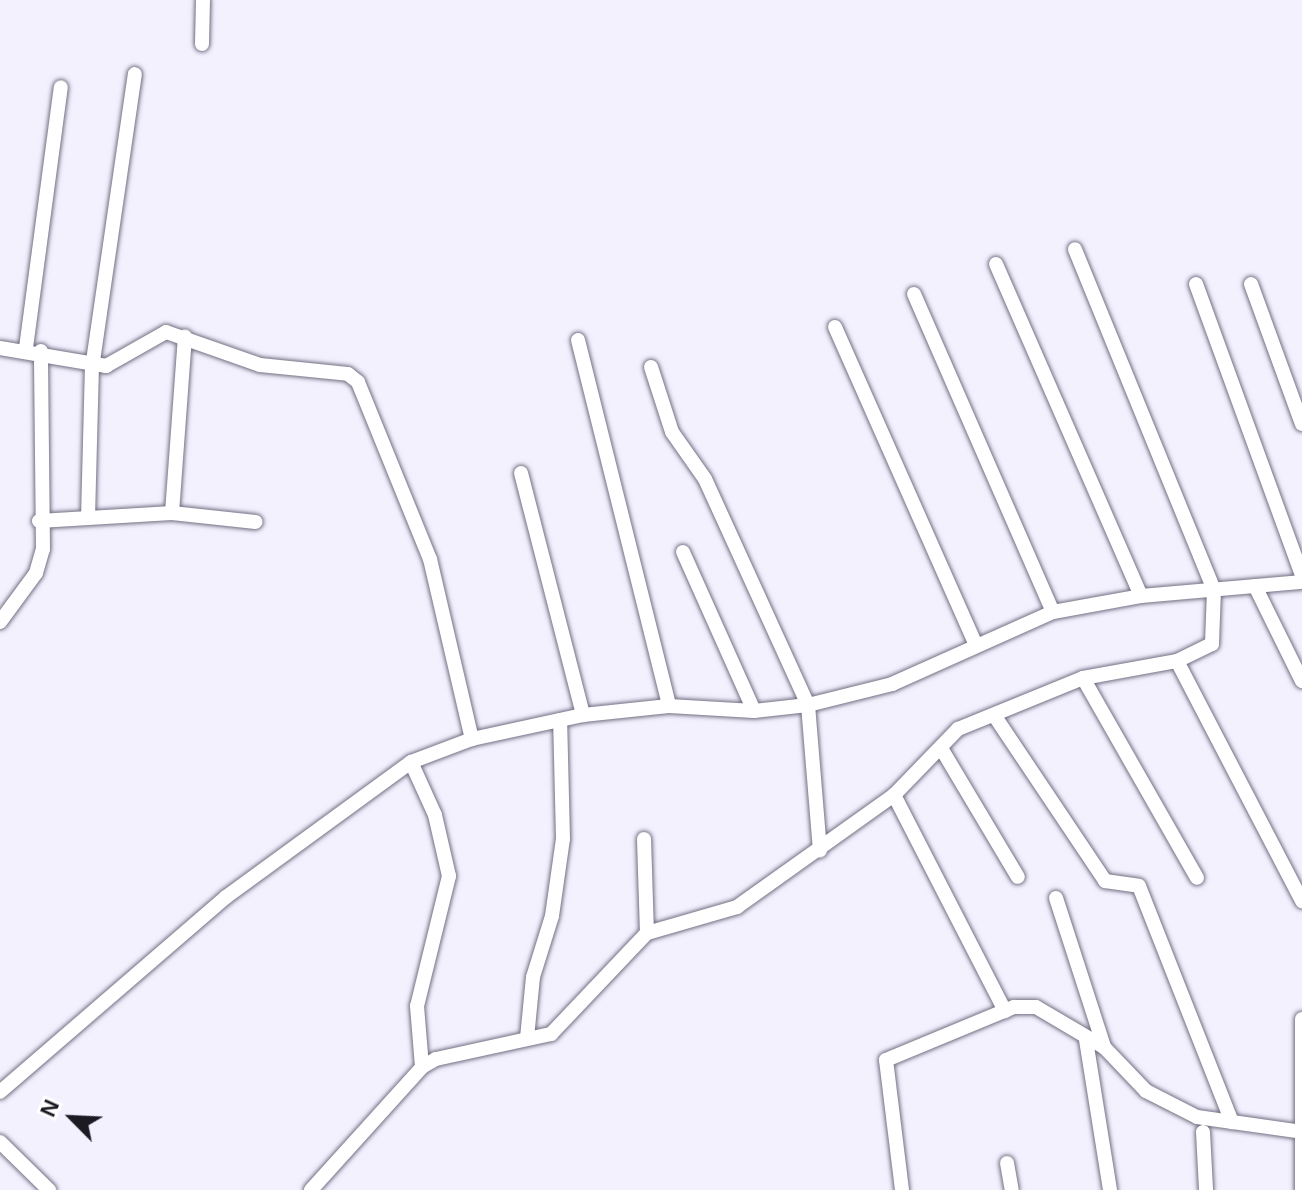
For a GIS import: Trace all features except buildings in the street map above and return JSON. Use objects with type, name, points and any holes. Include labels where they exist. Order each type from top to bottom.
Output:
[{"type":"street","points":[[202,44],[203,0]]},
{"type":"street","points":[[88,518],[92,368],[135,74]]},
{"type":"street","points":[[0,622],[40,562],[34,350],[61,87]]},
{"type":"street","points":[[311,1190],[422,1067],[551,1034],[647,933],[737,907],[820,851],[894,795],[958,729],[1083,678],[1177,661],[1212,644],[1214,590],[1075,249]]},
{"type":"street","points":[[996,264],[1141,596]]},
{"type":"street","points":[[1196,284],[1302,575]]},
{"type":"street","points":[[1251,284],[1302,424]]},
{"type":"street","points":[[914,294],[1053,612]]},
{"type":"street","points":[[835,327],[975,643]]},
{"type":"street","points":[[0,348],[34,350],[92,368],[131,355],[166,332],[185,336],[260,365],[348,374],[358,382],[430,559],[472,739]]},
{"type":"street","points":[[172,513],[185,336]]},
{"type":"street","points":[[578,340],[669,706]]},
{"type":"street","points":[[651,367],[672,432],[705,479],[808,705],[820,851]]},
{"type":"street","points":[[521,473],[583,715]]},
{"type":"street","points":[[39,521],[172,513],[256,522]]},
{"type":"street","points":[[683,552],[754,711]]},
{"type":"street","points":[[0,1092],[226,897],[411,762],[472,739],[583,715],[669,706],[754,711],[808,705],[892,684],[975,643],[1053,612],[1141,596],[1302,582]]},
{"type":"street","points":[[1255,586],[1302,681]]},
{"type":"street","points":[[1177,661],[1302,901]]},
{"type":"street","points":[[1083,678],[1197,878]]},
{"type":"street","points":[[994,715],[1105,881],[1139,886],[1232,1122]]},
{"type":"street","points":[[527,1038],[533,977],[552,916],[563,839],[560,720]]},
{"type":"street","points":[[941,748],[1018,877]]},
{"type":"street","points":[[411,762],[435,815],[449,876],[417,1006],[422,1067]]},
{"type":"street","points":[[894,795],[1005,1011]]},
{"type":"street","points":[[644,839],[647,933]]},
{"type":"street","points":[[1056,898],[1104,1047]]},
{"type":"street","points":[[902,1190],[886,1060],[1005,1011],[1036,1007],[1086,1040],[1104,1047],[1146,1091],[1197,1117],[1302,1132]]},
{"type":"street","points":[[1302,1019],[1302,1190]]},
{"type":"street","points":[[1086,1040],[1110,1190]]},
{"type":"street","points":[[1203,1132],[1206,1190]]},
{"type":"street","points":[[0,1142],[49,1190]]},
{"type":"street","points":[[1007,1163],[1012,1190]]}]
